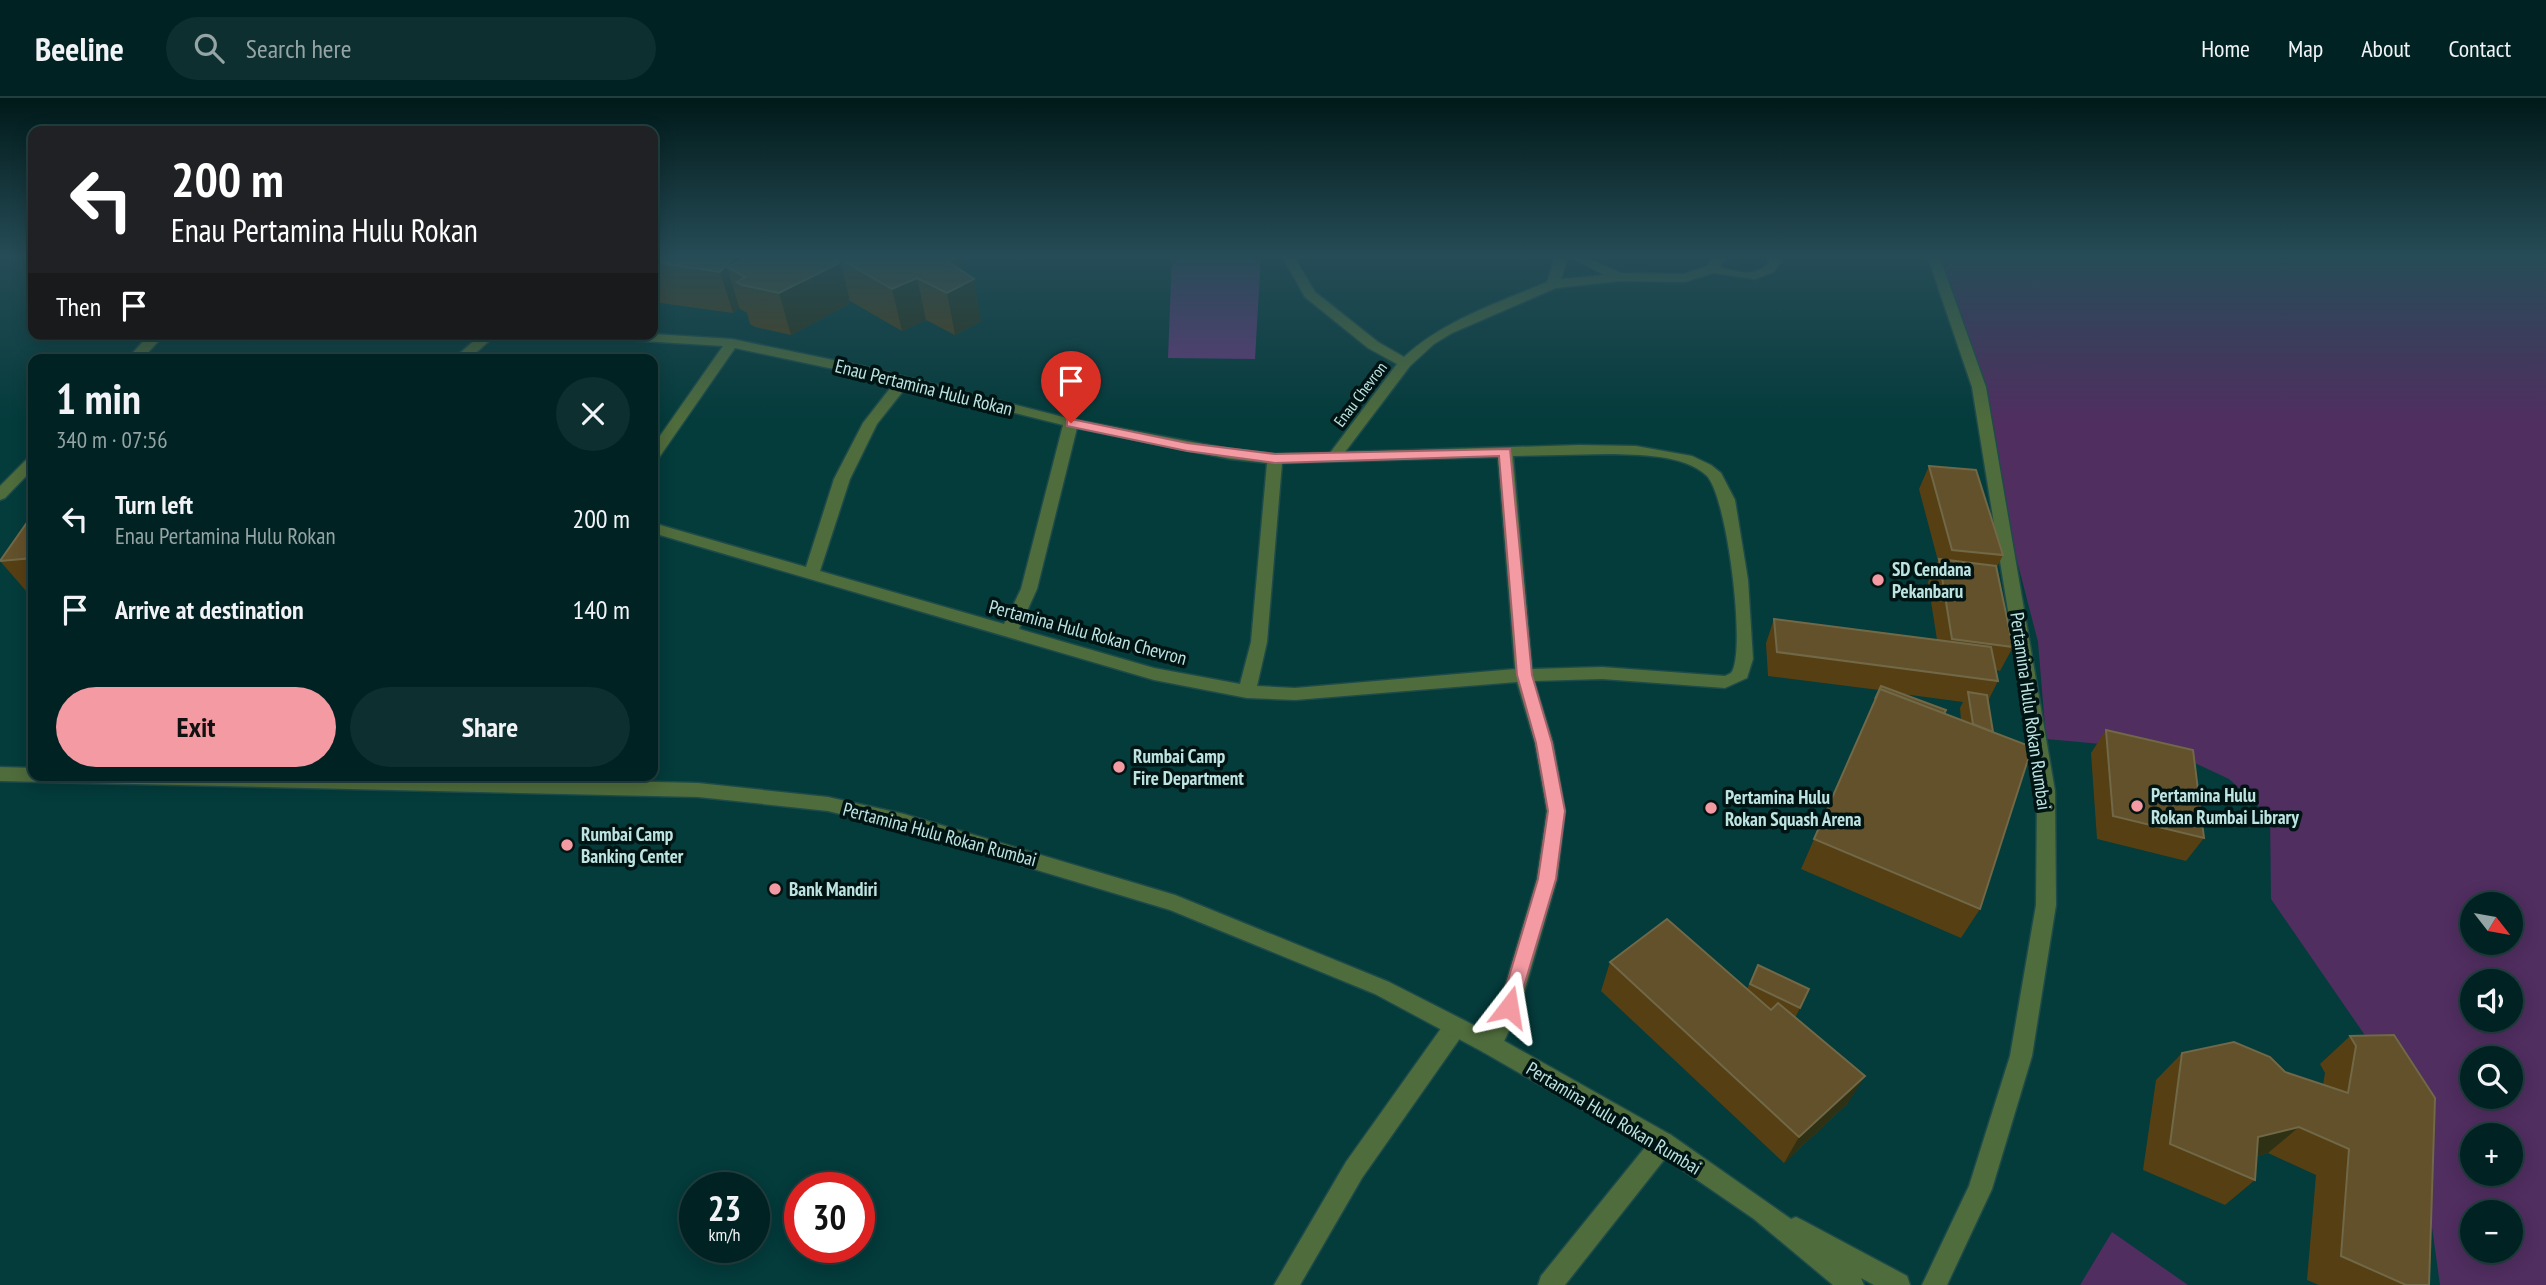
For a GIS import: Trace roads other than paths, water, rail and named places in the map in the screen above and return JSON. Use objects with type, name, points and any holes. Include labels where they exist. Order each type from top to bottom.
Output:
[{"type":"street","points":[[1330,310],[1373,345],[1405,363]]},
{"type":"street","name":"Enau Chevron","points":[[1335,456],[1405,363],[1429,341],[1447,330],[1492,310]]},
{"type":"street","name":"Pertamina Hulu Rokan Rumbai","points":[[1934,1285],[1980,1189],[2021,1056],[2046,905],[2046,790],[1979,387],[1952,310]]},
{"type":"street","name":"Enau Pertamina Hulu Rokan","points":[[658,338],[733,343],[903,380],[1071,423],[1187,447],[1275,458],[1505,452]]},
{"type":"street","points":[[139,354],[152,340]]},
{"type":"street","points":[[466,354],[483,340]]},
{"type":"street","points":[[658,449],[733,343]]},
{"type":"street","points":[[811,575],[842,479],[870,423],[903,380]]},
{"type":"street","points":[[1008,633],[1029,589],[1071,423]]},
{"type":"street","points":[[1491,1045],[1509,1007],[1547,879],[1556,811],[1544,743],[1524,675],[1505,452]]},
{"type":"street","name":"Pertamina Hulu Rokan Chevron","points":[[658,529],[1154,674],[1247,692],[1295,694],[1524,675],[1602,673],[1725,682],[1739,677],[1743,671],[1747,642],[1736,540],[1724,489],[1717,477],[1688,460],[1638,452],[1505,452]]},
{"type":"street","points":[[1247,692],[1259,642],[1275,458]]},
{"type":"street","points":[[0,495],[28,466]]},
{"type":"street","name":"Pertamina Hulu Rokan Rumbai","points":[[0,774],[28,775]]},
{"type":"street","name":"Pertamina Hulu Rokan Rumbai","points":[[319,781],[698,790],[828,804],[1033,859],[1175,903],[1382,988],[1491,1045],[1663,1143],[1762,1211]]},
{"type":"street","points":[[1286,1285],[1354,1170],[1455,1027]]},
{"type":"street","points":[[1550,1285],[1663,1143]]},
{"type":"street","points":[[1762,1211],[1852,1285]]},
{"type":"street","points":[[1762,1211],[1898,1285]]},
{"type":"place","name":"SD Cendana Pekanbaru","points":[[1878,580]]},
{"type":"place","name":"Rumbai Camp Fire Department","points":[[1119,767]]},
{"type":"place","name":"Pertamina Hulu Rokan Rumbai Library","points":[[2137,806]]},
{"type":"place","name":"Pertamina Hulu Rokan Squash Arena","points":[[1711,808]]},
{"type":"place","name":"Rumbai Camp Banking Center","points":[[567,845]]},
{"type":"place","name":"Bank Mandiri","points":[[775,889]]}]
